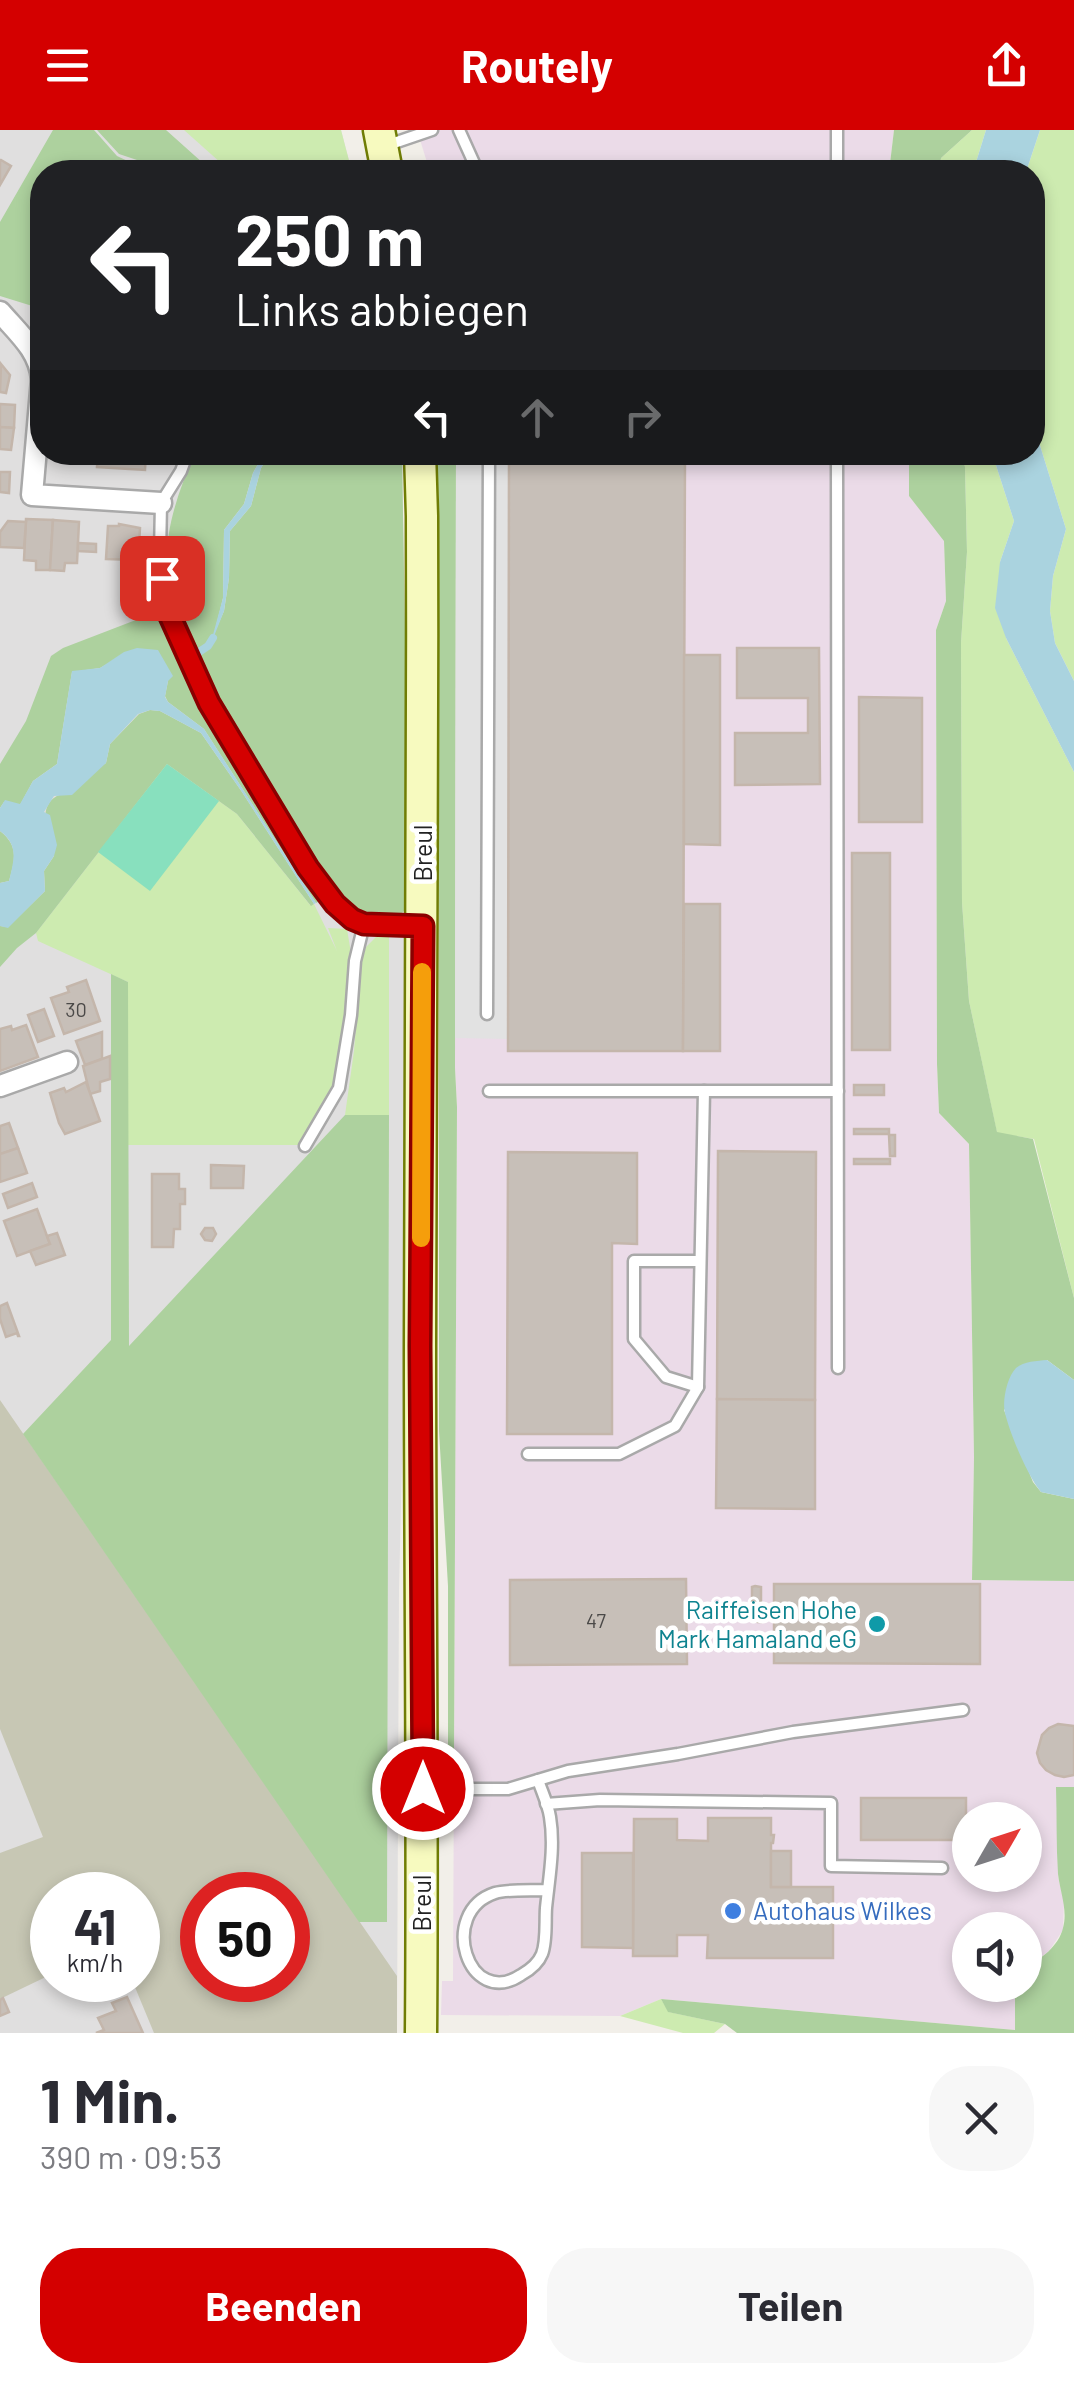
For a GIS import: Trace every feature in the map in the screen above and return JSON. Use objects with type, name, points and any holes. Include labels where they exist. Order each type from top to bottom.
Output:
[{"type":"main road","name":"Breul","points":[[420,465],[420,2033]]},
{"type":"street","points":[[0,312],[30,347]]},
{"type":"street","points":[[35,465],[32,494],[162,503]]},
{"type":"street","points":[[0,1086],[67,1062]]},
{"type":"lane","points":[[383,150],[432,130]]},
{"type":"lane","points":[[459,130],[473,160]]},
{"type":"lane","points":[[837,130],[837,160]]},
{"type":"lane","points":[[183,465],[162,503],[160,554],[164,603],[209,703],[308,868],[343,913],[364,924],[423,926]]},
{"type":"lane","points":[[487,1014],[489,465]]},
{"type":"lane","points":[[837,465],[838,1368]]},
{"type":"lane","points":[[305,1146],[339,1088],[364,924]]},
{"type":"lane","points":[[489,1090],[838,1091]]},
{"type":"lane","points":[[528,1454],[620,1454],[675,1426],[698,1387],[704,1091]]},
{"type":"lane","points":[[698,1387],[666,1378],[634,1340],[634,1261],[700,1261]]},
{"type":"lane","points":[[423,1789],[508,1789],[568,1771],[793,1732],[963,1710]]},
{"type":"lane","points":[[538,1780],[550,1815],[552,1852],[542,1952],[533,1968],[515,1979],[494,1982],[477,1974],[466,1958],[463,1938],[467,1918],[477,1905],[494,1894],[548,1890]]},
{"type":"lane","points":[[546,1804],[600,1800],[831,1803],[831,1866],[942,1868]]},
{"type":"shaded area","points":[[0,130],[341,130],[349,160],[30,160],[30,465],[402,465],[405,1332],[399,1590],[397,2033],[0,2033]]},
{"type":"shaded area","points":[[417,130],[894,130],[890,160],[426,160]]},
{"type":"shaded area","points":[[456,465],[909,465],[909,496],[944,540],[946,601],[936,630],[937,1064],[939,1113],[969,1144],[972,1580],[1074,1581],[1074,1787],[1057,1787],[1063,1930],[1042,1956],[1042,1912],[952,1912],[952,2002],[1015,2002],[1015,2030],[661,1999],[620,2016],[441,2015],[442,1981],[453,1981]]},
{"type":"shaded area","points":[[456,465],[509,465],[508,1039],[455,1038]]},
{"type":"shaded area","points":[[0,1400],[397,1976],[397,2033],[154,2033],[141,2002],[160,2002],[160,1872],[30,1872],[30,1985],[0,1999],[0,1853],[43,1837],[0,1729]]},
{"type":"green space","points":[[53,130],[94,130],[126,160],[36,160]]},
{"type":"green space","points":[[97,130],[166,130],[200,160],[137,160],[119,154]]},
{"type":"green space","points":[[184,130],[341,130],[349,160],[218,160]]},
{"type":"green space","points":[[894,130],[972,130],[941,160],[890,160]]},
{"type":"green space","points":[[972,130],[986,130],[977,160],[941,158]]},
{"type":"green space","points":[[1040,130],[1074,130],[1074,681],[1055,643],[1050,611],[1053,576],[1066,529],[1045,462],[1045,160],[1030,160]]},
{"type":"green space","points":[[30,170],[30,305],[0,296],[0,222]]},
{"type":"green space","points":[[190,465],[257,465],[244,504],[224,530],[223,598],[214,634],[224,611],[230,531],[251,506],[261,468],[402,465],[406,909],[395,920],[356,912],[324,882],[203,672],[174,607],[167,574],[168,538]]},
{"type":"green space","points":[[437,465],[456,465],[454,1756],[448,1746],[448,1586],[439,1431]]},
{"type":"green space","points":[[909,465],[965,465],[962,902],[969,1001],[997,1132],[1033,1139],[1074,1298],[1074,1380],[1047,1360],[1004,1410],[1033,1482],[1041,1492],[1074,1499],[1074,1581],[972,1580],[969,1144],[939,1113],[937,1064],[936,630],[946,601],[944,541],[909,496]]},
{"type":"green space","points":[[996,465],[1014,521],[1000,562],[1006,638],[1074,772],[1074,1298],[1034,1139],[997,1133],[969,1001],[962,902],[965,467]]},
{"type":"green space","points":[[154,613],[164,616],[210,714],[320,901],[316,903],[204,729],[168,702],[168,681],[109,663],[72,672],[57,764],[33,781],[20,805],[4,802],[0,808],[0,764],[26,721],[51,656]]},
{"type":"green space","points":[[160,711],[201,733],[314,904],[311,906],[237,814],[167,764],[36,933],[0,967],[0,926],[8,927],[45,891],[44,871],[54,856],[46,821],[48,805],[106,763],[110,744],[139,714]]},
{"type":"green space","points":[[167,764],[237,814],[310,905],[314,904],[337,951],[328,928],[347,929],[351,953],[343,1047],[334,1085],[298,1145],[128,1145],[128,982],[38,941],[36,933]]},
{"type":"green space","points":[[167,764],[219,801],[150,891],[98,852]]},
{"type":"green space","points":[[0,831],[14,854],[9,881],[0,883]]},
{"type":"green space","points":[[389,930],[389,1115],[345,1115],[361,962],[366,947]]},
{"type":"green space","points":[[111,974],[128,982],[129,1346],[345,1115],[389,1115],[387,1922],[359,1922],[23,1434],[111,1340]]},
{"type":"green space","points":[[1056,1787],[1074,1787],[1074,2033],[737,2033],[725,2024],[668,2012],[661,1999],[1015,2030],[1015,2002],[1042,2002],[1042,1956],[1061,1934],[1064,1908],[1058,1874]]},
{"type":"green space","points":[[661,1999],[669,2012],[725,2024],[714,2033],[683,2033],[620,2016]]},
{"type":"water","points":[[986,130],[1040,130],[1030,160],[977,160]]},
{"type":"water","points":[[1045,462],[1066,529],[1053,576],[1050,611],[1055,643],[1074,681],[1074,772],[1006,638],[995,608],[1000,562],[1014,521],[996,465],[1045,465]]},
{"type":"water","points":[[257,465],[263,465],[251,506],[230,531],[224,611],[209,649],[223,598],[224,530],[244,504]]},
{"type":"water","points":[[137,648],[158,650],[173,676],[168,681],[168,702],[204,729],[316,903],[201,733],[160,711],[150,710],[138,714],[110,744],[106,763],[72,795],[54,796],[44,812],[50,815],[57,845],[44,871],[45,891],[8,928],[0,926],[0,883],[9,881],[13,853],[10,842],[0,831],[0,808],[5,800],[20,804],[33,781],[57,764],[72,671],[100,668]]},
{"type":"water","points":[[1047,1360],[1074,1380],[1074,1499],[1041,1492],[1020,1455],[1005,1413],[1006,1389],[1016,1368]]},
{"type":"building","points":[[0,161],[11,166],[0,185]]},
{"type":"building","points":[[1,364],[10,375],[6,393],[0,392]]},
{"type":"building","points":[[0,404],[15,405],[14,428],[0,427]]},
{"type":"building","points":[[0,427],[14,428],[11,450],[0,449]]},
{"type":"building","points":[[97,465],[145,465],[145,470]]},
{"type":"building","points":[[509,465],[685,465],[683,1051],[508,1051]]},
{"type":"building","points":[[0,472],[10,472],[9,493],[0,492]]},
{"type":"building","points":[[26,519],[53,520],[50,570],[36,570],[36,561],[24,560]]},
{"type":"building","points":[[53,520],[79,522],[77,563],[65,563],[64,571],[50,570]]},
{"type":"building","points":[[8,521],[26,522],[24,548],[0,547],[0,532]]},
{"type":"building","points":[[108,526],[140,528],[138,560],[106,559]]},
{"type":"building","points":[[78,543],[96,544],[96,552],[78,551]]},
{"type":"building","points":[[139,543],[151,543],[150,574],[136,574]]},
{"type":"building","points":[[737,648],[819,648],[820,784],[735,785],[735,733],[808,733],[808,698],[737,698]]},
{"type":"building","points":[[684,655],[720,655],[720,845],[684,844]]},
{"type":"building","points":[[859,697],[922,698],[922,822],[859,822]]},
{"type":"building","points":[[852,853],[890,853],[890,1050],[852,1050]]},
{"type":"building","points":[[684,904],[720,904],[720,1051],[683,1051]]},
{"type":"building","points":[[86,980],[100,1021],[64,1034],[51,998]]},
{"type":"building","points":[[44,1009],[54,1036],[38,1042],[28,1015]]},
{"type":"building","points":[[26,1025],[38,1057],[0,1071],[0,1029]]},
{"type":"building","points":[[102,1032],[102,1059],[85,1065],[76,1041]]},
{"type":"building","points":[[110,1056],[110,1079],[100,1082],[100,1091],[90,1094],[83,1066]]},
{"type":"building","points":[[86,1082],[100,1121],[65,1134],[50,1093],[64,1088],[66,1092]]},
{"type":"building","points":[[854,1085],[884,1085],[884,1095],[854,1095]]},
{"type":"building","points":[[9,1123],[18,1148],[0,1154],[0,1126]]},
{"type":"building","points":[[854,1129],[889,1129],[889,1134],[854,1134]]},
{"type":"building","points":[[889,1135],[895,1135],[895,1156],[890,1156]]},
{"type":"building","points":[[18,1148],[27,1173],[0,1182],[0,1154]]},
{"type":"building","points":[[718,1151],[816,1152],[815,1400],[717,1399]]},
{"type":"building","points":[[508,1152],[637,1153],[637,1244],[612,1243],[612,1434],[507,1434]]},
{"type":"building","points":[[854,1159],[890,1159],[890,1164],[854,1164]]},
{"type":"building","points":[[211,1165],[244,1166],[243,1188],[211,1188]]},
{"type":"building","points":[[152,1174],[179,1174],[179,1189],[185,1189],[185,1204],[180,1204],[180,1229],[174,1229],[173,1247],[152,1247]]},
{"type":"building","points":[[32,1183],[37,1197],[8,1208],[3,1194]]},
{"type":"building","points":[[37,1209],[50,1244],[17,1256],[4,1221]]},
{"type":"building","points":[[205,1228],[213,1228],[216,1234],[212,1241],[201,1234]]},
{"type":"building","points":[[57,1233],[65,1255],[36,1265],[30,1251],[50,1244],[47,1236]]},
{"type":"building","points":[[7,1303],[19,1336],[17,1333],[6,1337],[0,1306]]},
{"type":"building","points":[[717,1399],[815,1400],[815,1509],[716,1508]]},
{"type":"building","points":[[686,1579],[687,1664],[510,1665],[510,1580]]},
{"type":"building","name":"Raiffeisen Hohe Mark Hamaland eG","points":[[774,1584],[980,1584],[980,1664],[774,1663]]},
{"type":"building","points":[[755,1586],[761,1587],[761,1622],[752,1621]]},
{"type":"building","points":[[1058,1724],[1074,1726],[1074,1775],[1055,1775],[1040,1763],[1037,1753],[1042,1735]]},
{"type":"building","points":[[861,1798],[966,1798],[966,1802],[952,1802],[952,1840],[861,1840]]},
{"type":"building","name":"Autohaus Wilkes","points":[[708,1818],[771,1818],[771,1887],[833,1887],[833,1958],[707,1958],[708,1935],[677,1935],[677,1956],[633,1956],[634,1819],[677,1819],[677,1840],[708,1841]]},
{"type":"building","points":[[771,1851],[791,1851],[791,1887],[771,1887]]},
{"type":"building","points":[[582,1853],[633,1853],[633,1948],[582,1947]]},
{"type":"building","points":[[3,1998],[9,2012],[0,2016],[0,2000]]},
{"type":"building","points":[[129,2002],[143,2033],[96,2033],[104,2030],[98,2018],[116,2011],[112,2003]]},
{"type":"waterway","points":[[199,652],[213,638]]},
{"type":"slow traffic","points":[[421,1238],[422,972]]},
{"type":"place","name":"Raiffeisen Hohe Mark Hamaland eG","points":[[877,1624]]},
{"type":"place","name":"Autohaus Wilkes","points":[[733,1911]]},
{"type":"route","points":[[162,578],[164,603],[209,703],[281,827],[335,904],[364,924],[423,926],[423,1789]]}]
